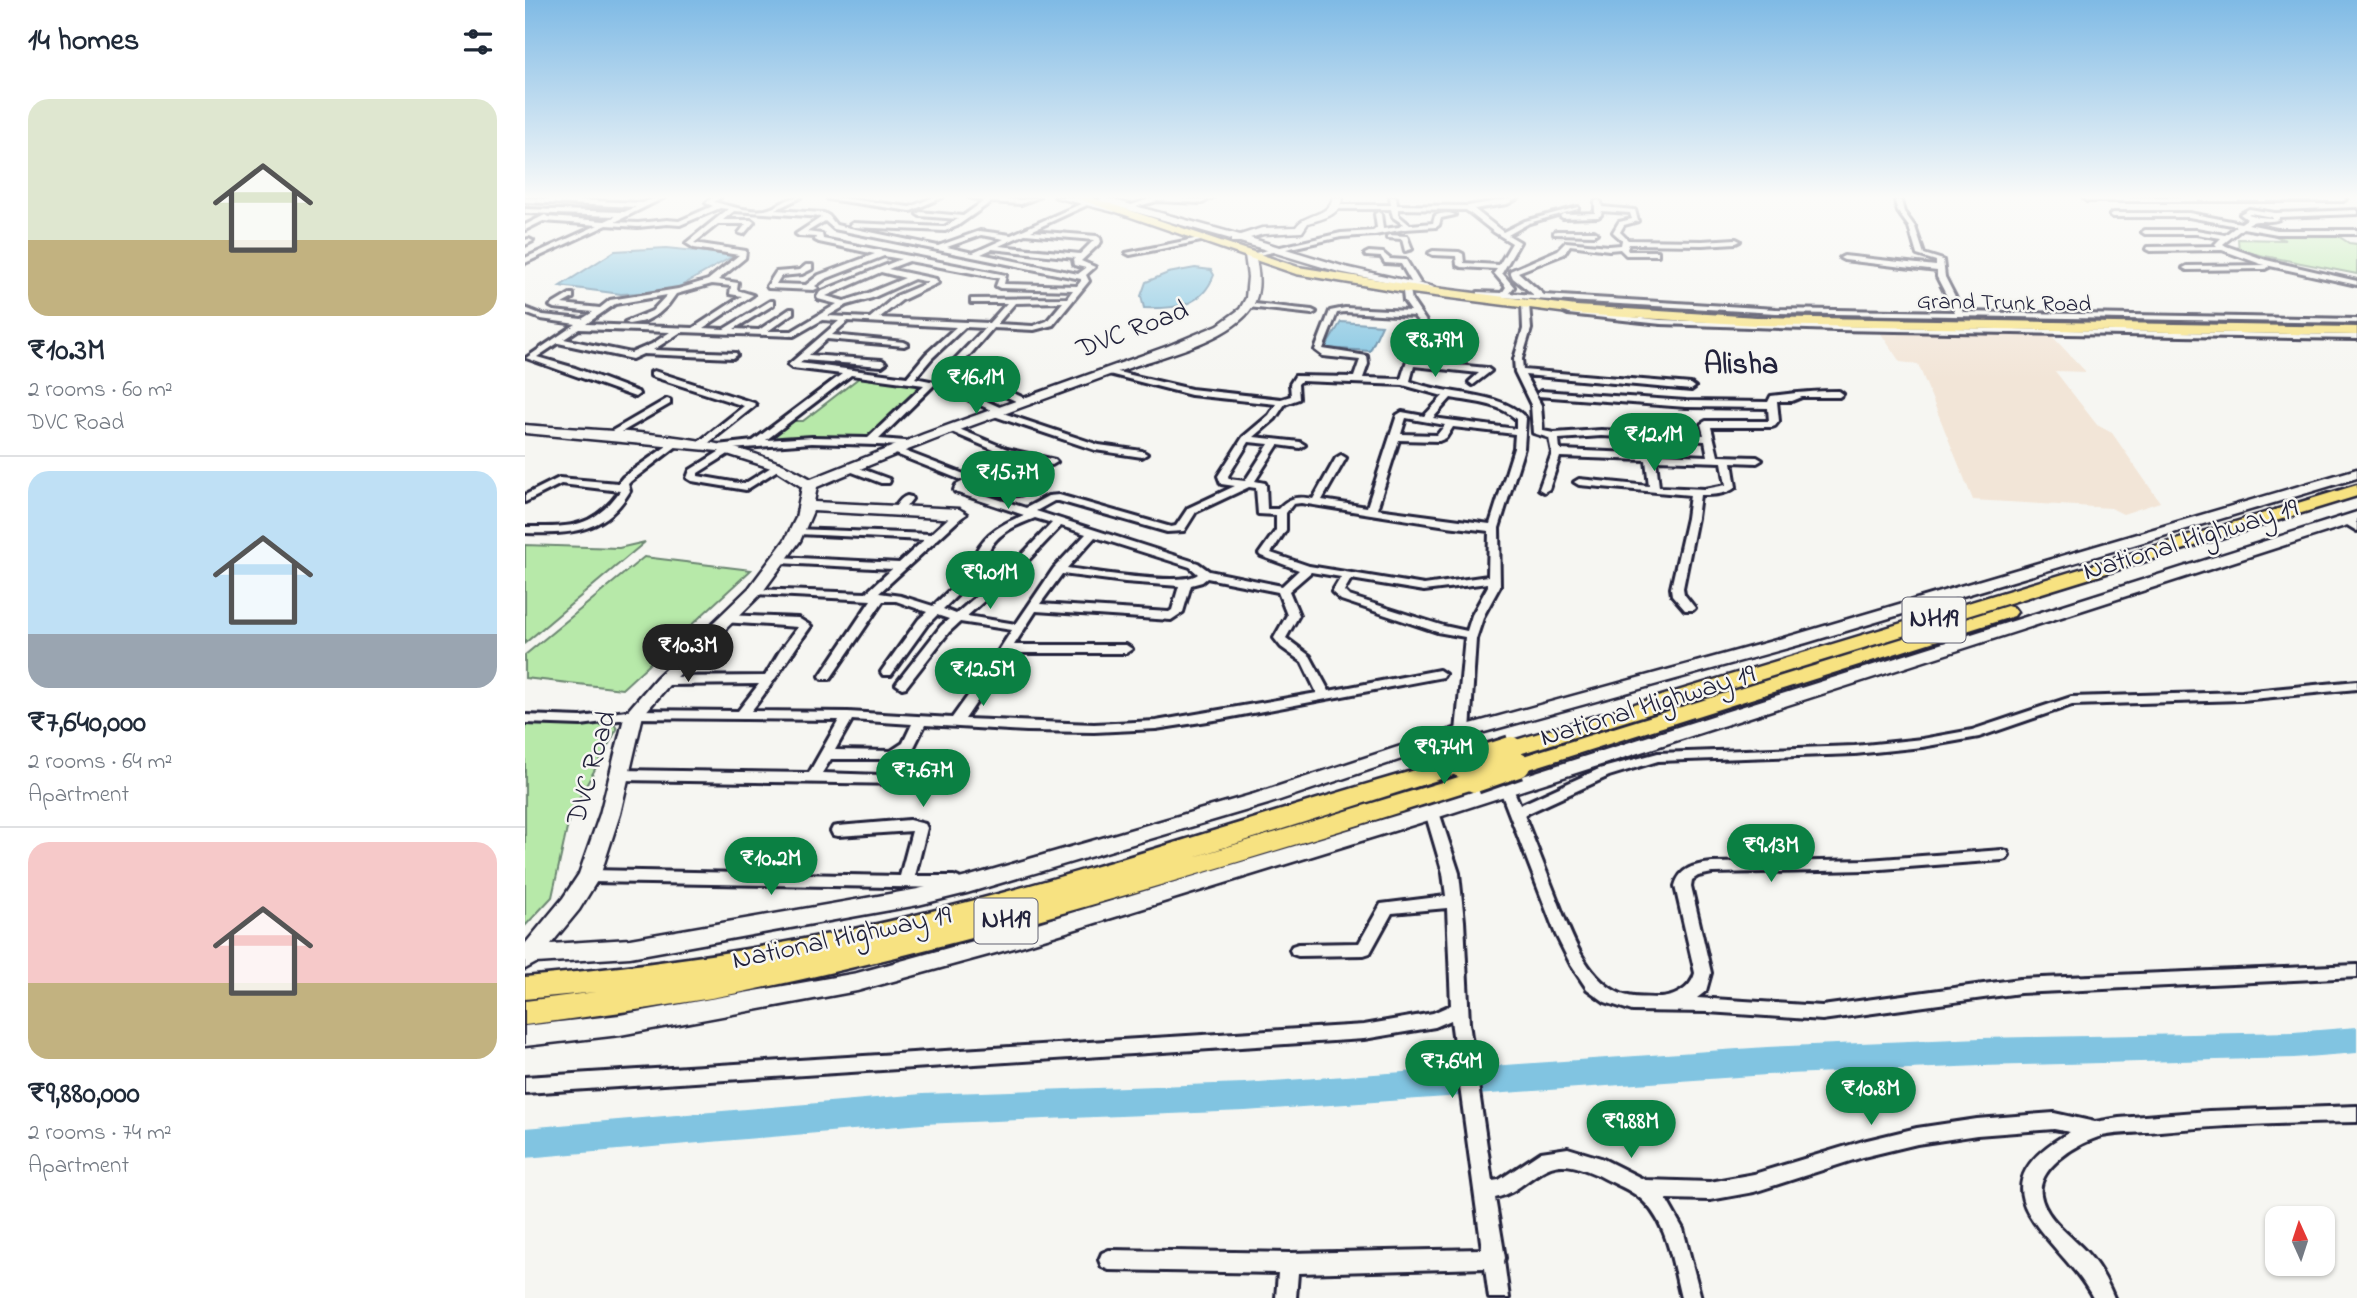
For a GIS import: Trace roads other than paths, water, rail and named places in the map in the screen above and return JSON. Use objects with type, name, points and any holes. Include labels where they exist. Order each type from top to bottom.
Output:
[{"type":"highway","name":"Grand Trunk Road","points":[[1274,258],[1311,273],[1620,310],[1733,316],[2357,329]]},
{"type":"highway","name":"Grand Trunk Road","points":[[1414,286],[1625,314],[1732,320],[2357,329]]},
{"type":"highway","name":"National Highway 19","points":[[1512,767],[2357,490]]},
{"type":"highway","name":"NH19","points":[[526,977],[657,996],[760,979],[978,929],[1468,772],[1512,767],[2354,517]]},
{"type":"main road","points":[[1248,305],[1259,258]]},
{"type":"main road","points":[[1285,258],[1414,286]]},
{"type":"main road","name":"DVC Road","points":[[526,977],[589,876],[604,836],[634,714],[663,681],[755,590],[779,559],[797,531],[807,506],[810,485],[901,447],[1216,329],[1233,320],[1248,305]]},
{"type":"main road","points":[[525,429],[610,435],[723,449],[779,466],[810,485]]},
{"type":"main road","points":[[526,977],[629,948],[955,888],[1261,799],[1463,732],[1800,639],[2357,473]]},
{"type":"main road","points":[[807,506],[902,505],[960,514]]},
{"type":"main road","points":[[525,1036],[620,1026],[857,982],[1021,937],[1431,812],[1512,767]]},
{"type":"street","points":[[527,359],[601,310],[623,299],[673,292],[711,282],[739,258]]},
{"type":"street","points":[[775,280],[818,279],[873,258]]},
{"type":"street","points":[[900,258],[1003,277],[1000,286],[1079,288]]},
{"type":"street","points":[[844,303],[821,297],[911,258]]},
{"type":"street","points":[[820,318],[962,326],[1046,326],[1085,279],[987,258]]},
{"type":"street","points":[[1080,276],[1091,267],[1077,263],[1081,258]]},
{"type":"street","points":[[1385,258],[1388,261],[1403,262],[1414,286],[1408,302],[1423,323],[1405,382]]},
{"type":"street","points":[[1460,258],[1461,265],[1502,267]]},
{"type":"street","points":[[1505,258],[1497,275],[1511,290],[1527,330],[1518,359],[1519,372],[1536,405],[1538,433],[1554,436],[1601,433],[1708,438]]},
{"type":"street","points":[[1541,297],[1516,276],[1514,271],[1547,258]]},
{"type":"street","points":[[1844,258],[1939,269]]},
{"type":"street","points":[[1933,258],[1939,259],[1939,269],[1960,314]]},
{"type":"street","points":[[2246,258],[2357,283]]},
{"type":"street","points":[[2187,268],[2282,266]]},
{"type":"street","points":[[809,267],[802,272],[779,274],[771,286],[835,289]]},
{"type":"street","points":[[871,321],[899,298],[934,284],[933,281],[881,270]]},
{"type":"street","points":[[840,271],[867,276]]},
{"type":"street","points":[[525,310],[541,317],[607,327],[799,332],[844,303],[882,291],[913,277]]},
{"type":"street","points":[[809,287],[818,279]]},
{"type":"street","points":[[695,330],[749,295],[733,292],[735,285],[711,282]]},
{"type":"street","points":[[851,283],[882,291]]},
{"type":"street","points":[[607,327],[649,317],[673,292]]},
{"type":"street","points":[[1481,294],[1635,320],[1715,324],[2357,337]]},
{"type":"street","points":[[570,296],[554,306],[601,310]]},
{"type":"street","points":[[1515,301],[1541,297],[1688,307],[2357,321]]},
{"type":"street","points":[[942,383],[963,355],[993,327],[1013,300]]},
{"type":"street","points":[[974,301],[1068,300]]},
{"type":"street","points":[[725,331],[770,303]]},
{"type":"street","points":[[1248,305],[1312,312]]},
{"type":"street","points":[[760,333],[790,310]]},
{"type":"street","points":[[1357,381],[1364,358],[1323,353],[1319,349],[1334,311],[1418,314]]},
{"type":"street","points":[[846,319],[792,367],[931,383],[983,382],[1025,402]]},
{"type":"street","points":[[908,381],[929,356],[962,326]]},
{"type":"street","points":[[644,352],[680,329]]},
{"type":"street","points":[[827,337],[904,344]]},
{"type":"street","points":[[556,340],[628,356],[644,352],[733,355]]},
{"type":"street","points":[[801,357],[882,363]]},
{"type":"street","points":[[527,359],[572,370],[635,394]]},
{"type":"street","points":[[1412,363],[1487,371],[1473,382]]},
{"type":"street","points":[[1108,371],[1191,392],[1282,402],[1296,397],[1294,384],[1298,378],[1405,382],[1448,396],[1510,409],[1521,418],[1521,432],[1494,528],[1495,579],[1491,596],[1478,615],[1471,635],[1463,732],[1512,767],[1518,812],[1564,935],[1593,984],[1611,997],[1632,1004],[1822,1013],[2020,986],[2357,971]]},
{"type":"street","points":[[757,442],[850,372]]},
{"type":"street","points":[[1519,372],[1691,387]]},
{"type":"street","points":[[1535,373],[1542,402],[1536,405]]},
{"type":"street","points":[[654,374],[751,405],[699,446]]},
{"type":"street","points":[[871,441],[931,383]]},
{"type":"street","points":[[964,394],[997,412],[1079,443],[1117,452],[1142,454]]},
{"type":"street","points":[[1541,394],[1686,404],[1772,405]]},
{"type":"street","points":[[1714,459],[1706,424],[1772,424],[1775,421],[1772,405],[1775,398],[1791,398],[1800,394],[1839,394]]},
{"type":"street","points":[[1428,417],[1448,396]]},
{"type":"street","points":[[610,435],[667,402]]},
{"type":"street","points":[[1281,513],[1262,512],[1260,505],[1263,486],[1223,480],[1237,450],[1272,417],[1282,402]]},
{"type":"street","points":[[1371,511],[1402,415],[1521,432]]},
{"type":"street","points":[[1394,437],[1439,438],[1451,423]]},
{"type":"street","points":[[952,429],[1004,451],[1052,462]]},
{"type":"street","points":[[1544,489],[1557,453],[1554,436]]},
{"type":"street","points":[[1246,439],[1300,445]]},
{"type":"street","points":[[779,466],[745,487],[692,478],[694,472],[723,449],[757,442],[871,441],[901,447],[973,481],[1011,495],[1024,493],[1041,483]]},
{"type":"street","points":[[887,672],[911,637],[935,609],[985,562],[987,555],[981,550],[1009,525],[1052,498],[1176,530],[1184,527],[1192,510],[1249,483],[1275,442]]},
{"type":"street","points":[[525,530],[584,529],[616,503],[625,491],[623,486],[627,479],[674,444]]},
{"type":"street","points":[[1557,453],[1757,460]]},
{"type":"street","points":[[1651,457],[1654,489]]},
{"type":"street","points":[[1317,502],[1341,458]]},
{"type":"street","points":[[1579,482],[1695,492],[1730,489],[1727,459]]},
{"type":"street","points":[[851,468],[885,481]]},
{"type":"street","points":[[525,499],[559,481],[623,486]]},
{"type":"street","points":[[973,481],[960,487],[960,490],[1193,565],[1205,574],[1283,590],[1290,587],[1307,569]]},
{"type":"street","points":[[1689,608],[1678,595],[1677,588],[1695,492]]},
{"type":"street","points":[[1494,528],[1294,500],[1281,513],[1281,530],[1265,554],[1307,569],[1424,589],[1495,579]]},
{"type":"street","points":[[826,676],[875,596],[899,566],[960,514]]},
{"type":"street","points":[[902,684],[931,643],[1016,567],[1058,523]]},
{"type":"street","points":[[797,531],[935,537]]},
{"type":"street","points":[[955,723],[977,696],[1058,569],[1093,533]]},
{"type":"street","points":[[779,559],[899,566]]},
{"type":"street","points":[[1058,569],[1125,579],[1186,583],[1198,580],[1205,574]]},
{"type":"street","points":[[1347,576],[1338,592],[1345,598],[1441,629],[1471,635]]},
{"type":"street","points":[[1034,607],[1171,616],[1177,612],[1186,583]]},
{"type":"street","points":[[755,590],[875,596],[919,603],[957,618],[1020,628]]},
{"type":"street","points":[[1283,590],[1293,615],[1280,638],[1283,644],[1303,656],[1309,663],[1324,694]]},
{"type":"street","points":[[727,619],[799,622],[805,626],[786,650],[769,680],[742,714]]},
{"type":"street","points":[[1008,649],[1126,649]]},
{"type":"street","points":[[525,719],[581,721],[634,714],[742,714],[848,716],[1094,728],[1156,725],[1439,674]]},
{"type":"street","points":[[663,681],[769,680]]},
{"type":"street","points":[[1518,812],[1600,773],[1629,762],[1658,757],[1856,750],[1909,745],[1974,734],[2071,701],[2242,696],[2357,685]]},
{"type":"street","points":[[812,779],[848,716]]},
{"type":"street","points":[[826,754],[894,756],[908,746],[920,721]]},
{"type":"street","points":[[620,775],[906,779]]},
{"type":"street","points":[[1431,812],[1451,873],[1459,1016],[1499,1298]]},
{"type":"street","points":[[838,831],[909,825],[920,828],[906,881]]},
{"type":"street","points":[[1663,1004],[1689,995],[1700,986],[1703,973],[1683,886],[1689,873],[1723,868],[1868,865],[2002,855]]},
{"type":"street","points":[[589,876],[954,882]]},
{"type":"street","points":[[1299,950],[1364,949],[1387,908],[1454,901]]},
{"type":"street","points":[[525,1085],[1364,1031],[1459,1016]]},
{"type":"street","points":[[2104,1298],[2085,1265],[2045,1223],[2035,1207],[2030,1191],[2034,1174],[2045,1161],[2076,1139],[2096,1130],[2192,1119],[2357,1114]]},
{"type":"street","points":[[1643,1189],[1710,1191],[1743,1185],[1863,1149],[1917,1136],[1977,1127],[2054,1121],[2096,1130]]},
{"type":"street","points":[[1485,1191],[1503,1188],[1548,1158],[1569,1156],[1594,1164],[1643,1189],[1659,1204],[1673,1229],[1691,1298]]},
{"type":"street","points":[[1109,1260],[1289,1264],[1495,1258]]},
{"type":"street","points":[[1286,1298],[1289,1264]]},
{"type":"water","points":[[605,258],[730,258],[672,291],[621,294],[560,286]]},
{"type":"water","points":[[1195,268],[1211,270],[1214,275],[1209,286],[1195,300],[1166,308],[1144,308],[1141,296],[1146,282],[1168,273]]},
{"type":"water","points":[[1341,322],[1382,325],[1370,351],[1325,348]]},
{"type":"waterway","points":[[525,1143],[922,1109],[1245,1097],[1767,1061],[1981,1052],[2294,1045],[2357,1040]]},
{"type":"district","name":"Alisha","points":[[1741,366]]}]
